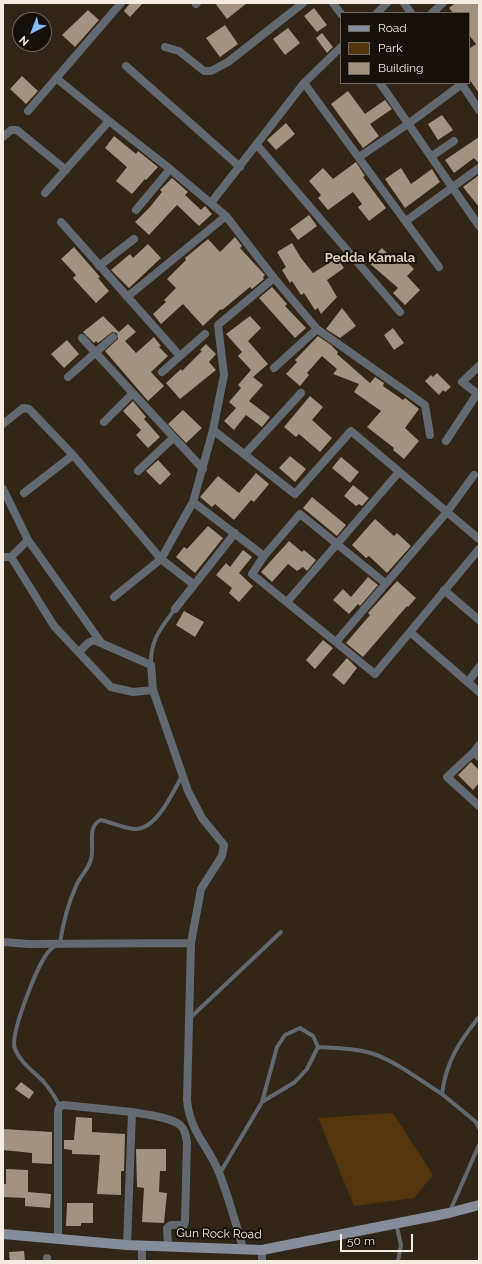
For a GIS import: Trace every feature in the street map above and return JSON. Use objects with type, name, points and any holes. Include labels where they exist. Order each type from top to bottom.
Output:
[{"type":"main road","name":"Gun Rock Road","points":[[3,1234],[127,1245],[244,1248],[262,1250],[449,1213],[479,1205]]},
{"type":"street","points":[[28,111],[121,3]]},
{"type":"street","points":[[165,47],[179,51],[204,71],[210,71],[228,62],[304,3]]},
{"type":"street","points":[[333,3],[340,13]]},
{"type":"street","points":[[378,12],[387,3]]},
{"type":"street","points":[[404,3],[410,12]]},
{"type":"street","points":[[433,12],[443,3]]},
{"type":"street","points":[[212,203],[258,145],[304,83],[340,48]]},
{"type":"street","points":[[126,66],[240,167]]},
{"type":"street","points":[[56,78],[212,203],[226,216],[317,330],[425,405],[430,435]]},
{"type":"street","points":[[304,83],[439,268]]},
{"type":"street","points":[[381,84],[432,156],[479,226]]},
{"type":"street","points":[[359,157],[408,124],[461,84],[479,110]]},
{"type":"street","points":[[45,193],[109,122]]},
{"type":"street","points":[[3,137],[6,133],[17,130],[66,170]]},
{"type":"street","points":[[432,156],[454,141]]},
{"type":"street","points":[[258,145],[400,312]]},
{"type":"street","points":[[406,221],[479,168]]},
{"type":"street","points":[[136,210],[170,169]]},
{"type":"street","points":[[127,297],[226,216]]},
{"type":"street","points":[[61,222],[180,356]]},
{"type":"street","points":[[99,266],[134,238]]},
{"type":"street","points":[[114,597],[161,559],[193,502],[213,430],[224,375],[218,325],[274,278]]},
{"type":"street","points":[[274,368],[317,330]]},
{"type":"street","points":[[162,372],[205,334]]},
{"type":"street","points":[[68,377],[113,337]]},
{"type":"street","points":[[82,338],[202,469]]},
{"type":"street","points":[[446,441],[478,395],[462,382],[479,366]]},
{"type":"street","points":[[104,422],[133,393]]},
{"type":"street","points":[[244,454],[301,393]]},
{"type":"street","points":[[3,424],[23,408],[29,409],[73,455],[161,559],[193,584]]},
{"type":"street","points":[[213,430],[295,494],[351,431],[479,539]]},
{"type":"street","points":[[138,471],[173,438]]},
{"type":"street","points":[[24,493],[73,455]]},
{"type":"street","points":[[287,602],[399,472]]},
{"type":"street","points":[[336,642],[447,512],[474,475]]},
{"type":"street","points":[[3,489],[28,540],[100,641]]},
{"type":"street","points":[[193,502],[235,532],[264,556]]},
{"type":"street","points":[[385,583],[300,514],[264,556],[252,574],[375,674],[479,549]]},
{"type":"street","points":[[175,609],[235,532]]},
{"type":"street","points":[[28,540],[7,557],[54,626],[111,687],[133,692],[153,690]]},
{"type":"street","points":[[444,590],[479,620]]},
{"type":"street","points":[[410,632],[479,692]]},
{"type":"street","points":[[79,652],[88,643],[94,640],[100,641],[151,665],[153,690],[182,776],[202,818],[224,845],[222,856],[201,889],[191,942],[187,1100],[189,1115],[194,1130],[219,1174],[244,1248]]},
{"type":"street","points":[[468,682],[479,667]]},
{"type":"street","points":[[479,745],[476,755],[447,777],[479,806]]},
{"type":"street","points":[[3,942],[28,944],[191,942]]},
{"type":"street","points":[[58,1238],[58,1110],[60,1106],[64,1105],[132,1112],[174,1121],[181,1125],[186,1133],[187,1142],[185,1222],[184,1225],[171,1225],[168,1228],[168,1246]]},
{"type":"street","points":[[127,1245],[132,1112]]},
{"type":"street","points":[[142,1245],[142,1261]]},
{"type":"street","points":[[262,1250],[262,1261]]},
{"type":"lane","points":[[151,665],[151,652],[157,634],[175,609]]},
{"type":"lane","points":[[60,1106],[50,1089],[19,1057],[14,1048],[13,1036],[24,1005],[45,956],[51,949],[60,943],[64,918],[76,886],[91,859],[93,827],[96,822],[101,820],[135,829],[144,828],[154,821],[182,776]]},
{"type":"lane","points":[[189,1018],[281,932]]},
{"type":"lane","points":[[442,1094],[444,1074],[452,1056],[479,1017]]},
{"type":"lane","points":[[219,1174],[262,1102],[277,1047],[286,1035],[300,1028],[313,1036],[318,1047],[308,1069],[295,1082],[262,1102]]},
{"type":"lane","points":[[318,1047],[346,1048],[369,1052],[387,1060],[442,1094],[476,1122],[479,1128]]},
{"type":"lane","points":[[449,1213],[479,1145]]},
{"type":"lane","points":[[396,1223],[401,1245],[398,1261]]},
{"type":"green space","points":[[393,1113],[433,1175],[414,1198],[354,1206],[318,1118]]},
{"type":"building","points":[[130,3],[143,3],[130,17],[124,11]]},
{"type":"building","points":[[215,3],[247,3],[227,19]]},
{"type":"building","points":[[455,3],[477,3],[479,6],[479,93],[470,80],[470,48],[476,44],[470,36],[470,12],[452,12],[449,8]]},
{"type":"building","points":[[314,8],[327,25],[317,32],[304,16]]},
{"type":"building","points":[[88,10],[99,20],[75,47],[62,35]]},
{"type":"building","points":[[225,25],[238,44],[220,57],[206,38]]},
{"type":"building","points":[[288,28],[300,43],[285,55],[273,39]]},
{"type":"building","points":[[322,33],[333,47],[327,53],[316,38]]},
{"type":"building","points":[[22,76],[38,91],[26,104],[10,89]]},
{"type":"building","points":[[348,91],[365,114],[385,100],[392,109],[370,124],[379,136],[363,148],[331,104]]},
{"type":"building","points":[[442,115],[453,130],[438,140],[428,124]]},
{"type":"building","points":[[286,123],[295,134],[276,150],[267,140]]},
{"type":"building","points":[[114,136],[136,154],[138,151],[158,167],[132,194],[116,181],[127,167],[105,148]]},
{"type":"building","points":[[479,137],[479,163],[474,158],[454,173],[445,160]]},
{"type":"building","points":[[356,162],[365,176],[363,177],[386,208],[369,221],[358,207],[362,204],[353,192],[328,210],[318,198],[321,195],[309,181],[323,168],[333,179]]},
{"type":"building","points":[[401,168],[411,184],[432,169],[440,182],[405,208],[385,179]]},
{"type":"building","points":[[479,175],[479,207],[463,187]]},
{"type":"building","points":[[172,178],[188,192],[185,195],[201,210],[205,206],[212,214],[199,226],[177,205],[149,235],[135,222],[150,207],[162,192],[160,190]]},
{"type":"building","points":[[309,215],[317,226],[298,240],[290,229]]},
{"type":"building","points":[[235,237],[242,246],[240,248],[265,275],[263,277],[264,279],[252,289],[250,287],[222,310],[221,309],[203,326],[183,304],[161,324],[153,314],[166,302],[164,300],[176,288],[167,279],[186,260],[185,258],[208,239],[220,252]]},
{"type":"building","points":[[292,243],[301,258],[313,273],[337,258],[344,268],[327,280],[337,297],[321,314],[318,308],[315,310],[304,293],[301,295],[292,281],[290,283],[282,270],[286,267],[277,252]]},
{"type":"building","points":[[148,244],[161,258],[129,288],[111,270],[130,254],[133,258]]},
{"type":"building","points":[[74,247],[100,277],[98,278],[109,291],[96,303],[73,278],[76,275],[61,259]]},
{"type":"building","points":[[382,248],[397,263],[402,257],[414,269],[407,276],[420,290],[405,305],[393,293],[398,288],[368,262]]},
{"type":"building","points":[[272,287],[287,304],[285,306],[306,328],[295,338],[259,298]]},
{"type":"building","points":[[342,308],[356,326],[340,338],[326,329]]},
{"type":"building","points":[[103,316],[119,332],[128,324],[136,332],[125,341],[136,353],[154,337],[161,346],[159,347],[168,356],[151,372],[164,386],[148,401],[105,351],[118,339],[117,333],[112,332],[98,343],[96,341],[94,343],[83,332]]},
{"type":"building","points":[[250,316],[261,328],[248,341],[268,364],[253,377],[263,385],[249,401],[270,417],[262,427],[246,415],[234,430],[224,421],[236,408],[229,402],[241,388],[238,385],[251,370],[238,356],[242,352],[226,334]]},
{"type":"building","points":[[393,328],[404,343],[394,350],[384,335]]},
{"type":"building","points":[[318,336],[331,345],[338,352],[337,354],[370,383],[375,377],[384,383],[383,386],[403,400],[405,398],[419,409],[405,428],[419,441],[404,459],[393,450],[394,448],[367,427],[381,411],[354,392],[359,384],[333,374],[337,369],[322,356],[307,373],[309,375],[300,386],[286,374],[297,362],[295,360]]},
{"type":"building","points":[[67,340],[79,354],[64,368],[51,354]]},
{"type":"building","points":[[206,344],[216,354],[209,362],[216,370],[180,399],[166,383],[181,369],[182,371],[202,351],[200,350]]},
{"type":"building","points":[[437,373],[451,387],[445,392],[443,390],[439,395],[425,381],[431,375],[433,377]]},
{"type":"building","points":[[310,396],[323,407],[312,420],[332,438],[320,452],[299,434],[296,437],[284,427]]},
{"type":"building","points":[[133,401],[146,417],[144,419],[160,437],[148,448],[136,435],[141,430],[123,411]]},
{"type":"building","points":[[183,410],[202,428],[186,443],[168,424]]},
{"type":"building","points":[[290,456],[306,469],[295,482],[279,468]]},
{"type":"building","points":[[341,457],[359,472],[350,483],[332,468]]},
{"type":"building","points":[[158,460],[171,474],[160,485],[146,471]]},
{"type":"building","points":[[256,473],[269,484],[254,502],[251,500],[234,520],[215,504],[212,507],[200,497],[218,476],[239,493]]},
{"type":"building","points":[[353,485],[369,498],[362,506],[359,504],[356,506],[344,496]]},
{"type":"building","points":[[312,497],[346,525],[337,536],[303,508]]},
{"type":"building","points":[[375,519],[394,536],[397,533],[411,546],[387,573],[369,556],[366,558],[352,545]]},
{"type":"building","points":[[208,526],[223,538],[195,573],[176,557],[184,547],[187,549]]},
{"type":"building","points":[[289,541],[302,552],[304,550],[316,560],[307,571],[303,567],[297,571],[288,564],[272,582],[261,572]]},
{"type":"building","points":[[243,550],[252,557],[239,573],[253,586],[239,602],[229,593],[232,588],[216,575],[226,563],[230,567]]},
{"type":"building","points":[[368,577],[378,585],[360,606],[358,604],[349,614],[333,600],[343,589],[351,597]]},
{"type":"building","points":[[397,581],[416,598],[408,607],[407,606],[363,657],[346,643],[370,615],[368,613]]},
{"type":"building","points":[[184,611],[204,622],[195,637],[176,625]]},
{"type":"building","points":[[323,640],[333,648],[315,669],[306,660]]},
{"type":"building","points":[[347,658],[357,668],[344,685],[332,675]]},
{"type":"building","points":[[471,762],[479,770],[479,783],[473,790],[458,775]]},
{"type":"building","points":[[21,1082],[34,1092],[29,1099],[15,1089]]},
{"type":"building","points":[[76,1117],[92,1118],[92,1132],[125,1134],[124,1171],[121,1171],[121,1195],[97,1194],[100,1155],[72,1154],[72,1150],[64,1149],[64,1140],[74,1140]]},
{"type":"building","points":[[3,1129],[52,1132],[52,1164],[32,1163],[32,1153],[3,1150]]},
{"type":"building","points":[[136,1149],[166,1149],[166,1171],[160,1171],[159,1192],[167,1193],[164,1223],[142,1222],[144,1188],[137,1187]]},
{"type":"building","points":[[6,1169],[28,1170],[28,1192],[51,1194],[50,1208],[25,1206],[25,1198],[3,1197],[3,1184],[6,1184]]},
{"type":"building","points":[[67,1203],[93,1203],[93,1223],[81,1223],[81,1226],[66,1226]]},
{"type":"building","points":[[24,1251],[25,1261],[10,1261],[9,1252]]},
{"type":"district","name":"Pedda Kamala","points":[[370,258]]}]
